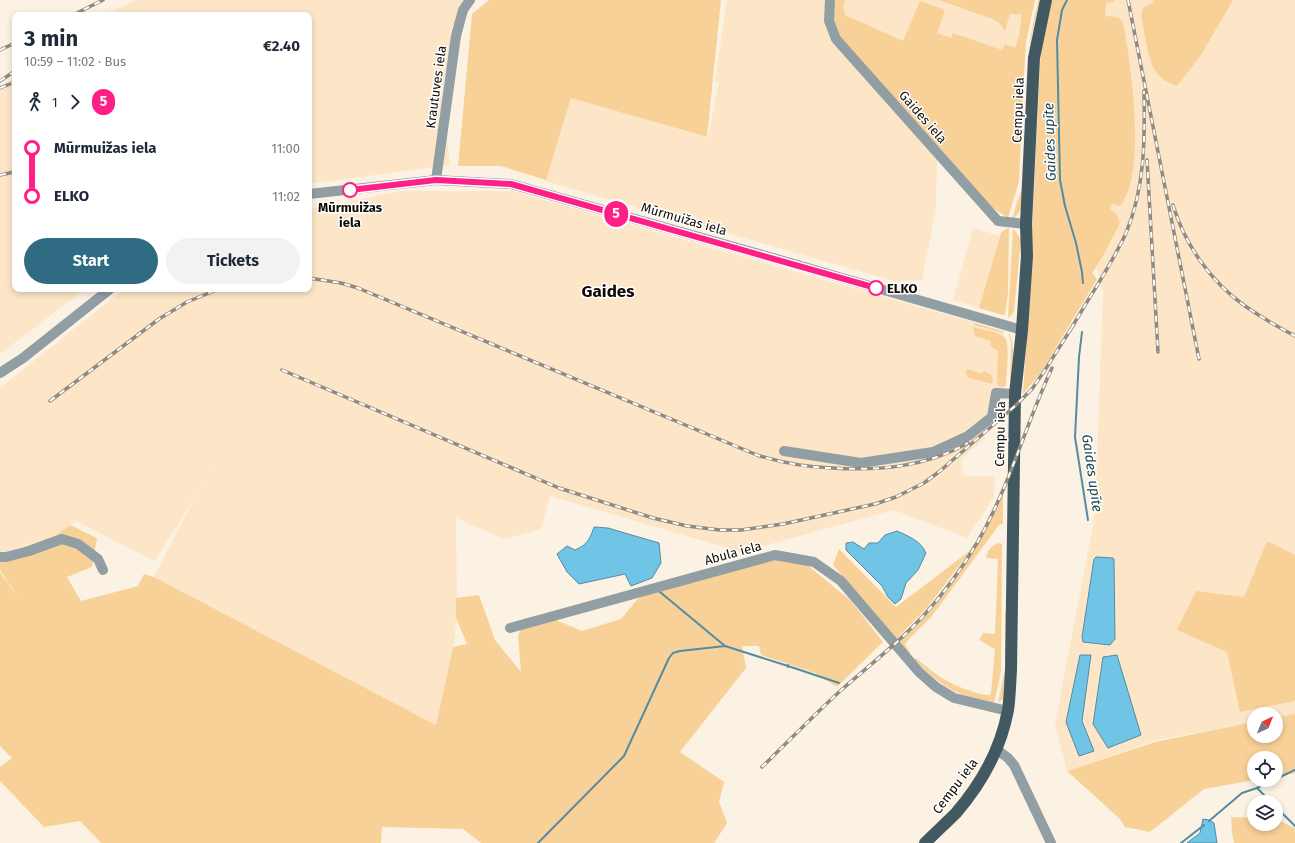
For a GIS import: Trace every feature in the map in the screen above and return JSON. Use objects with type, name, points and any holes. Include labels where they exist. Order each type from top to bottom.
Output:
[{"type":"main road","name":"Cempu iela","points":[[925,843],[956,812],[988,768],[996,749],[1008,711],[1011,670],[1015,394],[1022,330],[1027,256],[1026,224],[1034,58],[1046,0]]},
{"type":"street","name":"Krautuves iela","points":[[436,180],[456,36],[463,10],[470,0]]},
{"type":"street","name":"Gaides iela","points":[[830,0],[829,21],[836,39],[998,221],[1026,224]]},
{"type":"street","name":"Mūrmuižas iela","points":[[312,194],[436,180],[511,184],[1022,330]]},
{"type":"street","points":[[0,373],[23,358],[105,292]]},
{"type":"street","points":[[784,451],[861,463],[933,452],[968,436],[992,417],[996,393],[1015,394]]},
{"type":"street","points":[[0,557],[6,557],[29,551],[62,539],[78,544],[98,559],[103,570]]},
{"type":"street","name":"Abula iela","points":[[510,628],[775,555],[814,562],[841,581],[920,672],[936,687],[954,698],[1008,711]]},
{"type":"street","points":[[996,749],[1008,758],[1014,765],[1051,843]]},
{"type":"shaded area","points":[[136,0],[464,0],[454,36],[442,91],[429,93],[442,92],[450,165],[312,184],[312,12],[110,12]]},
{"type":"shaded area","points":[[489,0],[721,0],[707,137],[571,98],[546,180],[501,166],[458,166],[472,14]]},
{"type":"shaded area","points":[[727,0],[1033,0],[1024,43],[937,159],[936,210],[922,280],[894,281],[545,181],[571,97],[708,138],[719,82],[715,81]]},
{"type":"shaded area","points":[[833,0],[845,0],[843,6],[845,15],[903,41],[920,1],[945,10],[937,33],[951,38],[953,33],[1002,50],[1005,44],[1015,48],[1019,36],[1022,14],[1017,15],[1010,13],[1005,31],[995,20],[939,0],[1035,0],[1026,42],[1019,182],[1008,218],[987,204],[840,39],[833,21]]},
{"type":"shaded area","points":[[1040,0],[1032,35],[1028,69],[1031,34],[1038,1]]},
{"type":"shaded area","points":[[1052,0],[1115,0],[1113,2],[1106,3],[1105,16],[1118,18],[1123,23],[1133,90],[1135,145],[1133,170],[1128,191],[1120,206],[1112,204],[1110,210],[1116,213],[1120,223],[1103,256],[1092,273],[1097,279],[1042,371],[1023,394],[1042,34]]},
{"type":"shaded area","points":[[1091,0],[1295,0],[1295,716],[1283,718],[1283,707],[1247,707],[1247,724],[1156,740],[1067,771],[1055,724],[1095,514],[1103,292],[1071,167]]},
{"type":"shaded area","points":[[1153,0],[1233,0],[1201,55],[1177,86],[1158,75],[1151,61],[1141,14],[1144,7],[1153,2]]},
{"type":"shaded area","points":[[12,79],[12,292],[81,292],[0,354],[0,89]]},
{"type":"shaded area","points":[[1023,186],[1023,200],[1021,208],[1017,215],[1013,218],[1016,205]]},
{"type":"shaded area","points":[[402,191],[513,191],[1004,331],[1003,413],[981,430],[985,438],[961,460],[964,476],[995,476],[994,497],[967,538],[894,510],[741,552],[550,496],[541,529],[504,539],[456,518],[457,599],[455,636],[436,725],[154,577],[193,501],[222,454],[155,561],[76,521],[56,535],[0,554],[0,388],[120,292],[312,292],[312,208]]},
{"type":"shaded area","points":[[973,228],[1000,236],[979,308],[953,300]]},
{"type":"shaded area","points":[[1009,228],[1008,293],[1005,315],[1002,315],[979,308],[1001,233]]},
{"type":"shaded area","points":[[1013,229],[1021,240],[1014,311],[1008,318]]},
{"type":"shaded area","points":[[975,323],[1004,332],[1004,333],[974,325]]},
{"type":"shaded area","points":[[973,327],[997,333],[1006,340],[1008,360],[1006,386],[999,386],[997,384],[998,351],[990,346],[991,341],[975,336]]},
{"type":"shaded area","points":[[1008,333],[1011,337],[1013,349],[1013,365],[1010,383],[1011,343]]},
{"type":"shaded area","points":[[967,369],[982,374],[983,371],[990,374],[993,379],[992,384],[969,378],[966,374]]},
{"type":"shaded area","points":[[1003,494],[1002,524],[999,525],[932,616],[906,642],[905,645],[910,652],[909,654],[898,642],[916,627],[934,607],[957,577],[977,545]]},
{"type":"shaded area","points":[[70,525],[97,538],[92,567],[67,577],[81,601],[138,586],[144,574],[154,577],[436,725],[453,647],[467,644],[456,618],[456,598],[479,595],[495,640],[521,672],[518,637],[523,619],[552,612],[558,621],[582,631],[621,619],[641,595],[774,558],[800,559],[851,601],[883,642],[837,687],[815,673],[761,655],[759,646],[742,646],[746,668],[680,752],[724,782],[719,802],[727,823],[714,843],[481,843],[463,829],[382,827],[381,843],[101,843],[80,821],[44,827],[0,781],[0,767],[12,758],[0,746],[0,572],[21,602],[0,570],[0,556],[56,535]]},
{"type":"shaded area","points":[[1267,541],[1295,555],[1295,701],[1265,707],[1247,707],[1247,711],[1240,712],[1227,652],[1177,630],[1196,591],[1244,597]]},
{"type":"shaded area","points":[[998,543],[1002,544],[1001,672],[994,703],[966,696],[951,690],[932,676],[915,660],[916,658],[935,673],[955,685],[982,694],[989,695],[991,693],[995,649],[979,640],[983,633],[995,634],[998,559],[986,558],[990,549]]},
{"type":"shaded area","points":[[839,549],[896,607],[971,550],[926,609],[896,639],[833,565]]},
{"type":"shaded area","points":[[1007,609],[1005,695],[1002,700],[998,702],[1005,670],[1005,612]]},
{"type":"shaded area","points":[[1295,714],[1295,773],[1283,776],[1283,751],[1247,751],[1247,781],[1204,789],[1150,832],[1125,827],[1120,819],[1067,771],[1155,742],[1247,723],[1247,743],[1283,743],[1283,716]]},
{"type":"shaded area","points":[[1231,817],[1247,818],[1247,831],[1283,831],[1283,822],[1295,828],[1295,843],[1234,843]]},
{"type":"water","points":[[594,527],[608,528],[659,543],[661,563],[652,578],[631,586],[625,574],[579,584],[567,572],[557,554],[567,546],[575,550],[585,544]]},
{"type":"water","points":[[897,531],[918,542],[926,553],[918,570],[906,583],[901,599],[895,604],[888,597],[882,586],[846,550],[846,543],[853,542],[864,549],[869,543],[878,543],[885,535]]},
{"type":"water","points":[[1096,557],[1114,559],[1115,639],[1110,645],[1083,642],[1082,637],[1094,559]]},
{"type":"water","points":[[1080,655],[1091,655],[1082,721],[1094,751],[1079,756],[1066,722]]},
{"type":"water","points":[[1117,655],[1141,735],[1108,748],[1093,724],[1103,657]]},
{"type":"water","points":[[1203,819],[1214,823],[1217,843],[1187,843],[1200,833]]},
{"type":"waterway","name":"Gaides upīte","points":[[1067,0],[1062,10],[1057,40],[1060,180],[1065,206],[1076,243],[1083,283]]},
{"type":"waterway","name":"Gaides upīte","points":[[1082,332],[1079,357],[1075,437],[1088,520]]},
{"type":"waterway","points":[[538,843],[624,756],[669,658],[673,653],[725,646],[660,592]]},
{"type":"waterway","points":[[725,646],[788,667]]},
{"type":"waterway","points":[[788,665],[839,683]]},
{"type":"waterway","points":[[1283,776],[1295,770]]},
{"type":"waterway","points":[[1209,821],[1242,793],[1257,788],[1264,795]]},
{"type":"waterway","points":[[1283,814],[1295,826]]},
{"type":"waterway","points":[[1181,843],[1204,825]]},
{"type":"railway","points":[[79,12],[103,0]]},
{"type":"railway","points":[[1128,0],[1199,359]]},
{"type":"railway","points":[[0,50],[12,44]]},
{"type":"railway","points":[[0,81],[12,73]]},
{"type":"railway","points":[[0,88],[12,83]]},
{"type":"railway","points":[[1071,329],[1114,257],[1126,233],[1132,216],[1137,199],[1144,145],[1144,91]]},
{"type":"railway","points":[[1147,160],[1158,352]]},
{"type":"railway","points":[[0,175],[12,172]]},
{"type":"railway","points":[[1173,205],[1178,220],[1192,248],[1210,274],[1221,286],[1245,306],[1295,336]]},
{"type":"railway","points":[[312,278],[341,283],[358,288],[757,455],[776,460],[803,466],[850,469],[885,468],[902,466],[936,457],[968,443]]},
{"type":"railway","points":[[50,401],[159,319],[187,302],[212,292]]},
{"type":"railway","points":[[282,370],[559,488],[653,518],[687,526],[720,530],[741,530],[783,524],[875,504],[896,497],[924,483],[1015,406],[1032,389],[1074,324]]},
{"type":"railway","points":[[762,767],[838,693],[915,625],[953,580],[977,543],[998,501],[1052,368]]},
{"type":"bus line","name":"5","points":[[350,190],[436,180],[511,184],[876,288]]},
{"type":"place","name":"Mūrmuižas iela","points":[[350,190]]},
{"type":"place","name":"ELKO","points":[[876,288]]},
{"type":"district","name":"Gaides","points":[[608,291]]}]
